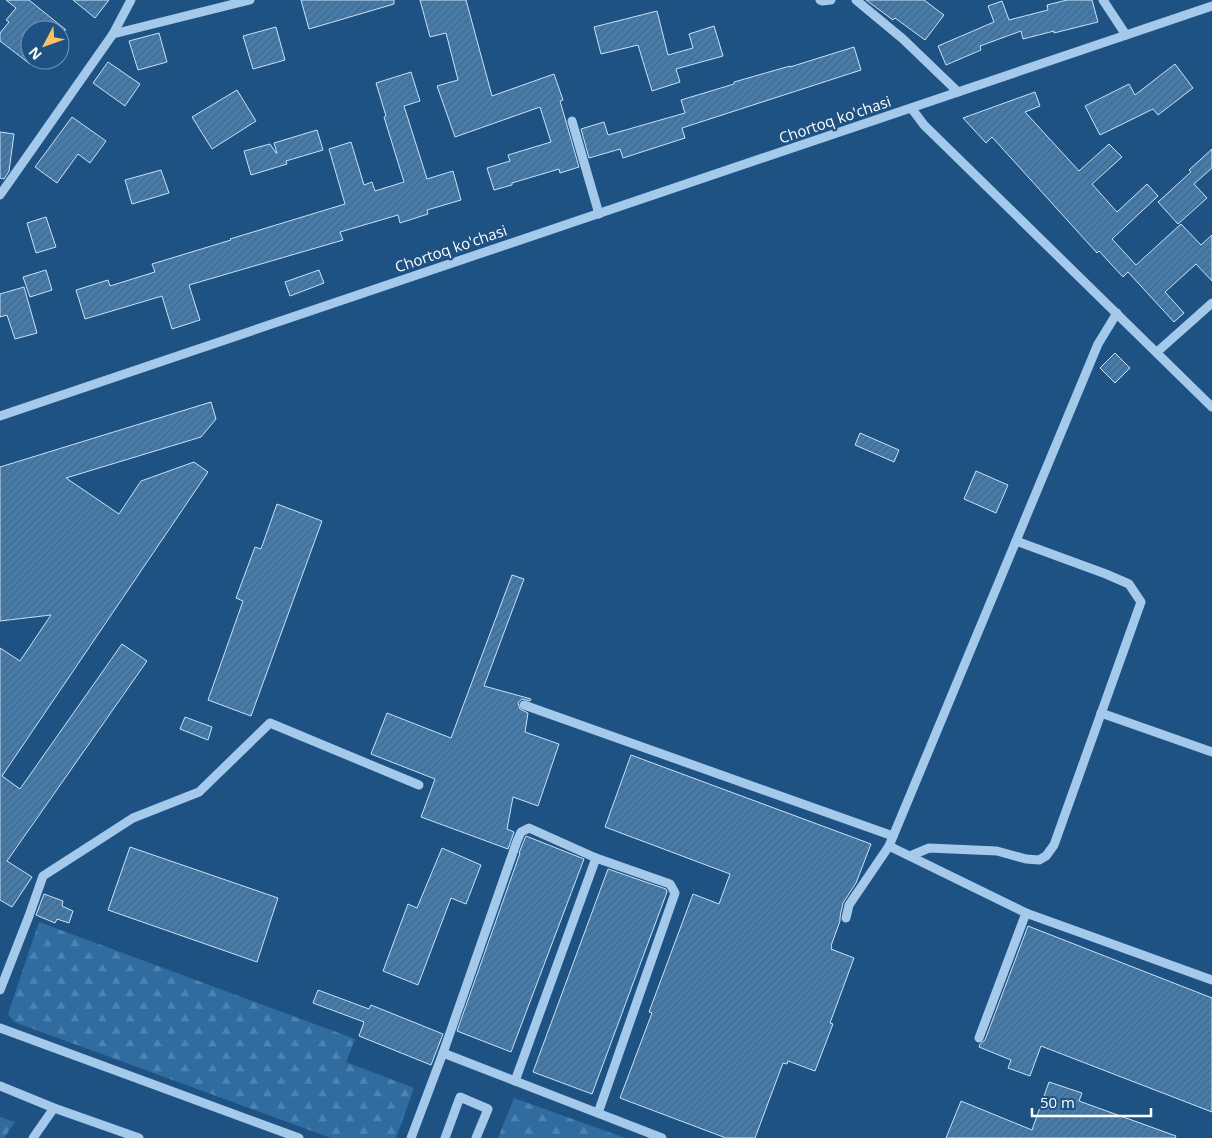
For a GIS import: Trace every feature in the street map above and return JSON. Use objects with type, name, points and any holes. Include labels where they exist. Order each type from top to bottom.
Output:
[{"type":"street","points":[[0,195],[113,34],[131,0]]},
{"type":"street","points":[[113,34],[250,0]]},
{"type":"street","points":[[820,0],[822,2],[830,0]]},
{"type":"street","points":[[856,0],[903,39],[958,92]]},
{"type":"street","points":[[1102,0],[1126,35]]},
{"type":"street","name":"Chortoq ko'chasi","points":[[0,416],[1212,6]]},
{"type":"street","name":"Chortoq ko'chasi","points":[[912,109],[924,125],[1212,407]]},
{"type":"street","points":[[572,121],[599,214]]},
{"type":"street","points":[[1156,352],[1212,303]]},
{"type":"street","points":[[846,918],[850,905],[893,836],[1098,344],[1117,314]]},
{"type":"street","points":[[910,856],[929,848],[997,851],[1026,859],[1039,860],[1046,856],[1054,845],[1141,602],[1129,584],[1016,541]]},
{"type":"street","points":[[524,705],[893,836]]},
{"type":"street","points":[[1101,713],[1212,752]]},
{"type":"street","points":[[0,990],[43,876],[132,818],[199,792],[270,723],[419,785]]},
{"type":"street","points":[[411,1138],[443,1053],[516,841],[521,832],[529,828],[596,858],[670,884],[675,893],[598,1114]]},
{"type":"street","points":[[888,846],[1026,913],[1212,980]]},
{"type":"street","points":[[515,1081],[596,858]]},
{"type":"street","points":[[980,1038],[1026,913]]},
{"type":"street","points":[[0,1028],[299,1138]]},
{"type":"street","points":[[443,1053],[662,1138]]},
{"type":"street","points":[[0,1086],[54,1108],[139,1138]]},
{"type":"street","points":[[445,1138],[460,1097],[488,1110],[476,1138]]},
{"type":"street","points":[[33,1138],[54,1108]]},
{"type":"green space","points":[[39,922],[355,1039],[346,1062],[414,1088],[396,1138],[331,1138],[14,1022],[8,1014]]},
{"type":"green space","points":[[514,1098],[625,1138],[498,1138]]},
{"type":"green space","points":[[0,1117],[15,1122],[4,1138],[0,1138]]},
{"type":"building","points":[[6,0],[29,0],[54,20],[20,20],[20,56],[0,41],[0,33],[9,22],[6,20],[16,8]]},
{"type":"building","points":[[73,0],[109,0],[95,18]]},
{"type":"building","points":[[301,0],[394,0],[394,4],[309,29]]},
{"type":"building","points":[[420,0],[466,0],[492,96],[554,74],[563,100],[560,101],[579,167],[560,173],[559,169],[494,190],[487,168],[510,161],[508,155],[551,142],[540,107],[455,137],[437,86],[458,80],[446,33],[430,37]]},
{"type":"building","points":[[866,0],[924,0],[944,15],[925,40]]},
{"type":"building","points":[[1067,0],[1092,0],[1098,22],[1023,39],[1021,31],[980,46],[981,50],[946,65],[938,46],[994,22],[988,6],[1002,1],[1009,20],[1048,10],[1047,5]]},
{"type":"building","points":[[657,11],[668,55],[693,48],[689,34],[714,26],[723,56],[676,69],[680,82],[652,91],[638,45],[601,54],[594,27]]},
{"type":"building","points":[[276,27],[285,60],[253,69],[243,36]]},
{"type":"building","points":[[159,33],[167,62],[138,70],[129,41]]},
{"type":"building","points":[[854,47],[861,70],[682,128],[685,138],[623,158],[620,149],[589,158],[581,129],[604,122],[608,135],[685,113],[681,100],[734,84],[734,82]]},
{"type":"building","points":[[108,62],[140,84],[125,106],[93,83]]},
{"type":"building","points":[[1175,64],[1193,88],[1158,115],[1153,109],[1100,135],[1085,106],[1129,84],[1135,95]]},
{"type":"building","points":[[411,72],[420,101],[404,106],[427,179],[453,171],[461,200],[427,210],[428,214],[400,223],[398,215],[340,232],[343,240],[189,285],[200,320],[172,329],[162,296],[85,319],[76,290],[108,280],[110,286],[155,272],[152,264],[345,204],[329,149],[351,142],[364,185],[372,182],[375,191],[404,182],[384,117],[386,116],[376,83]]},
{"type":"building","points":[[237,90],[256,121],[212,149],[192,117]]},
{"type":"building","points":[[1035,92],[1040,106],[1025,112],[1079,171],[1109,144],[1122,157],[1092,184],[1117,212],[1147,184],[1158,196],[1112,239],[1136,265],[1181,224],[1201,245],[1212,235],[1212,281],[1196,264],[1165,292],[1184,313],[1174,322],[1128,272],[1123,277],[1099,251],[1097,253],[992,137],[986,143],[963,118]]},
{"type":"building","points":[[72,117],[106,141],[90,163],[78,154],[57,183],[35,167]]},
{"type":"building","points":[[317,130],[323,150],[286,161],[287,164],[251,175],[244,151],[270,144],[277,153],[274,143]]},
{"type":"building","points":[[0,132],[14,134],[9,171],[4,179],[0,178]]},
{"type":"building","points":[[1212,149],[1212,168],[1194,184],[1207,198],[1178,224],[1158,202],[1191,172],[1189,170]]},
{"type":"building","points":[[161,170],[169,193],[132,204],[125,180]]},
{"type":"building","points":[[46,217],[56,247],[36,253],[27,223]]},
{"type":"building","points":[[46,270],[52,290],[30,297],[23,277]]},
{"type":"building","points":[[319,270],[324,283],[290,296],[285,282]]},
{"type":"building","points":[[24,287],[37,333],[15,339],[7,315],[0,317],[0,294]]},
{"type":"building","points":[[1115,353],[1130,368],[1115,383],[1100,368]]},
{"type":"building","points":[[211,402],[216,419],[201,437],[66,478],[119,514],[141,481],[194,462],[208,472],[2,776],[20,789],[122,644],[147,661],[7,861],[32,877],[12,907],[0,900],[0,648],[20,661],[51,615],[0,621],[0,467]]},
{"type":"building","points":[[860,433],[899,450],[894,462],[855,445]]},
{"type":"building","points":[[976,471],[1008,485],[996,513],[964,499]]},
{"type":"building","points":[[277,504],[322,521],[251,716],[208,700],[243,601],[236,598],[255,547],[261,549]]},
{"type":"building","points":[[512,575],[524,579],[484,686],[531,699],[530,701],[522,699],[518,703],[520,709],[528,713],[525,732],[559,744],[538,806],[513,797],[507,829],[514,832],[508,849],[421,817],[435,779],[371,754],[387,713],[451,738]]},
{"type":"building","points":[[185,717],[212,727],[208,740],[180,729]]},
{"type":"building","points":[[631,755],[871,844],[856,883],[843,903],[840,921],[831,946],[831,949],[854,958],[830,1023],[833,1024],[815,1071],[788,1061],[787,1064],[783,1063],[755,1138],[726,1138],[620,1098],[652,1013],[649,1012],[693,894],[719,904],[730,874],[605,827]]},
{"type":"building","points":[[526,836],[584,859],[511,1052],[457,1031]]},
{"type":"building","points":[[130,847],[278,898],[257,962],[108,910]]},
{"type":"building","points":[[442,848],[481,865],[466,904],[451,898],[418,985],[383,971],[408,904],[417,908]]},
{"type":"building","points":[[608,869],[666,889],[667,892],[592,1094],[533,1072]]},
{"type":"building","points":[[44,894],[63,901],[62,906],[73,911],[69,923],[57,919],[55,923],[36,915]]},
{"type":"building","points":[[1028,926],[1212,998],[1212,1112],[1041,1046],[1030,1076],[1008,1068],[1011,1060],[979,1047],[985,1040]]},
{"type":"building","points":[[318,990],[369,1009],[371,1005],[443,1034],[431,1065],[359,1036],[364,1022],[313,1003]]},
{"type":"building","points":[[1049,1082],[1082,1093],[1079,1101],[1176,1136],[1175,1138],[946,1138],[961,1101],[1032,1130]]}]
